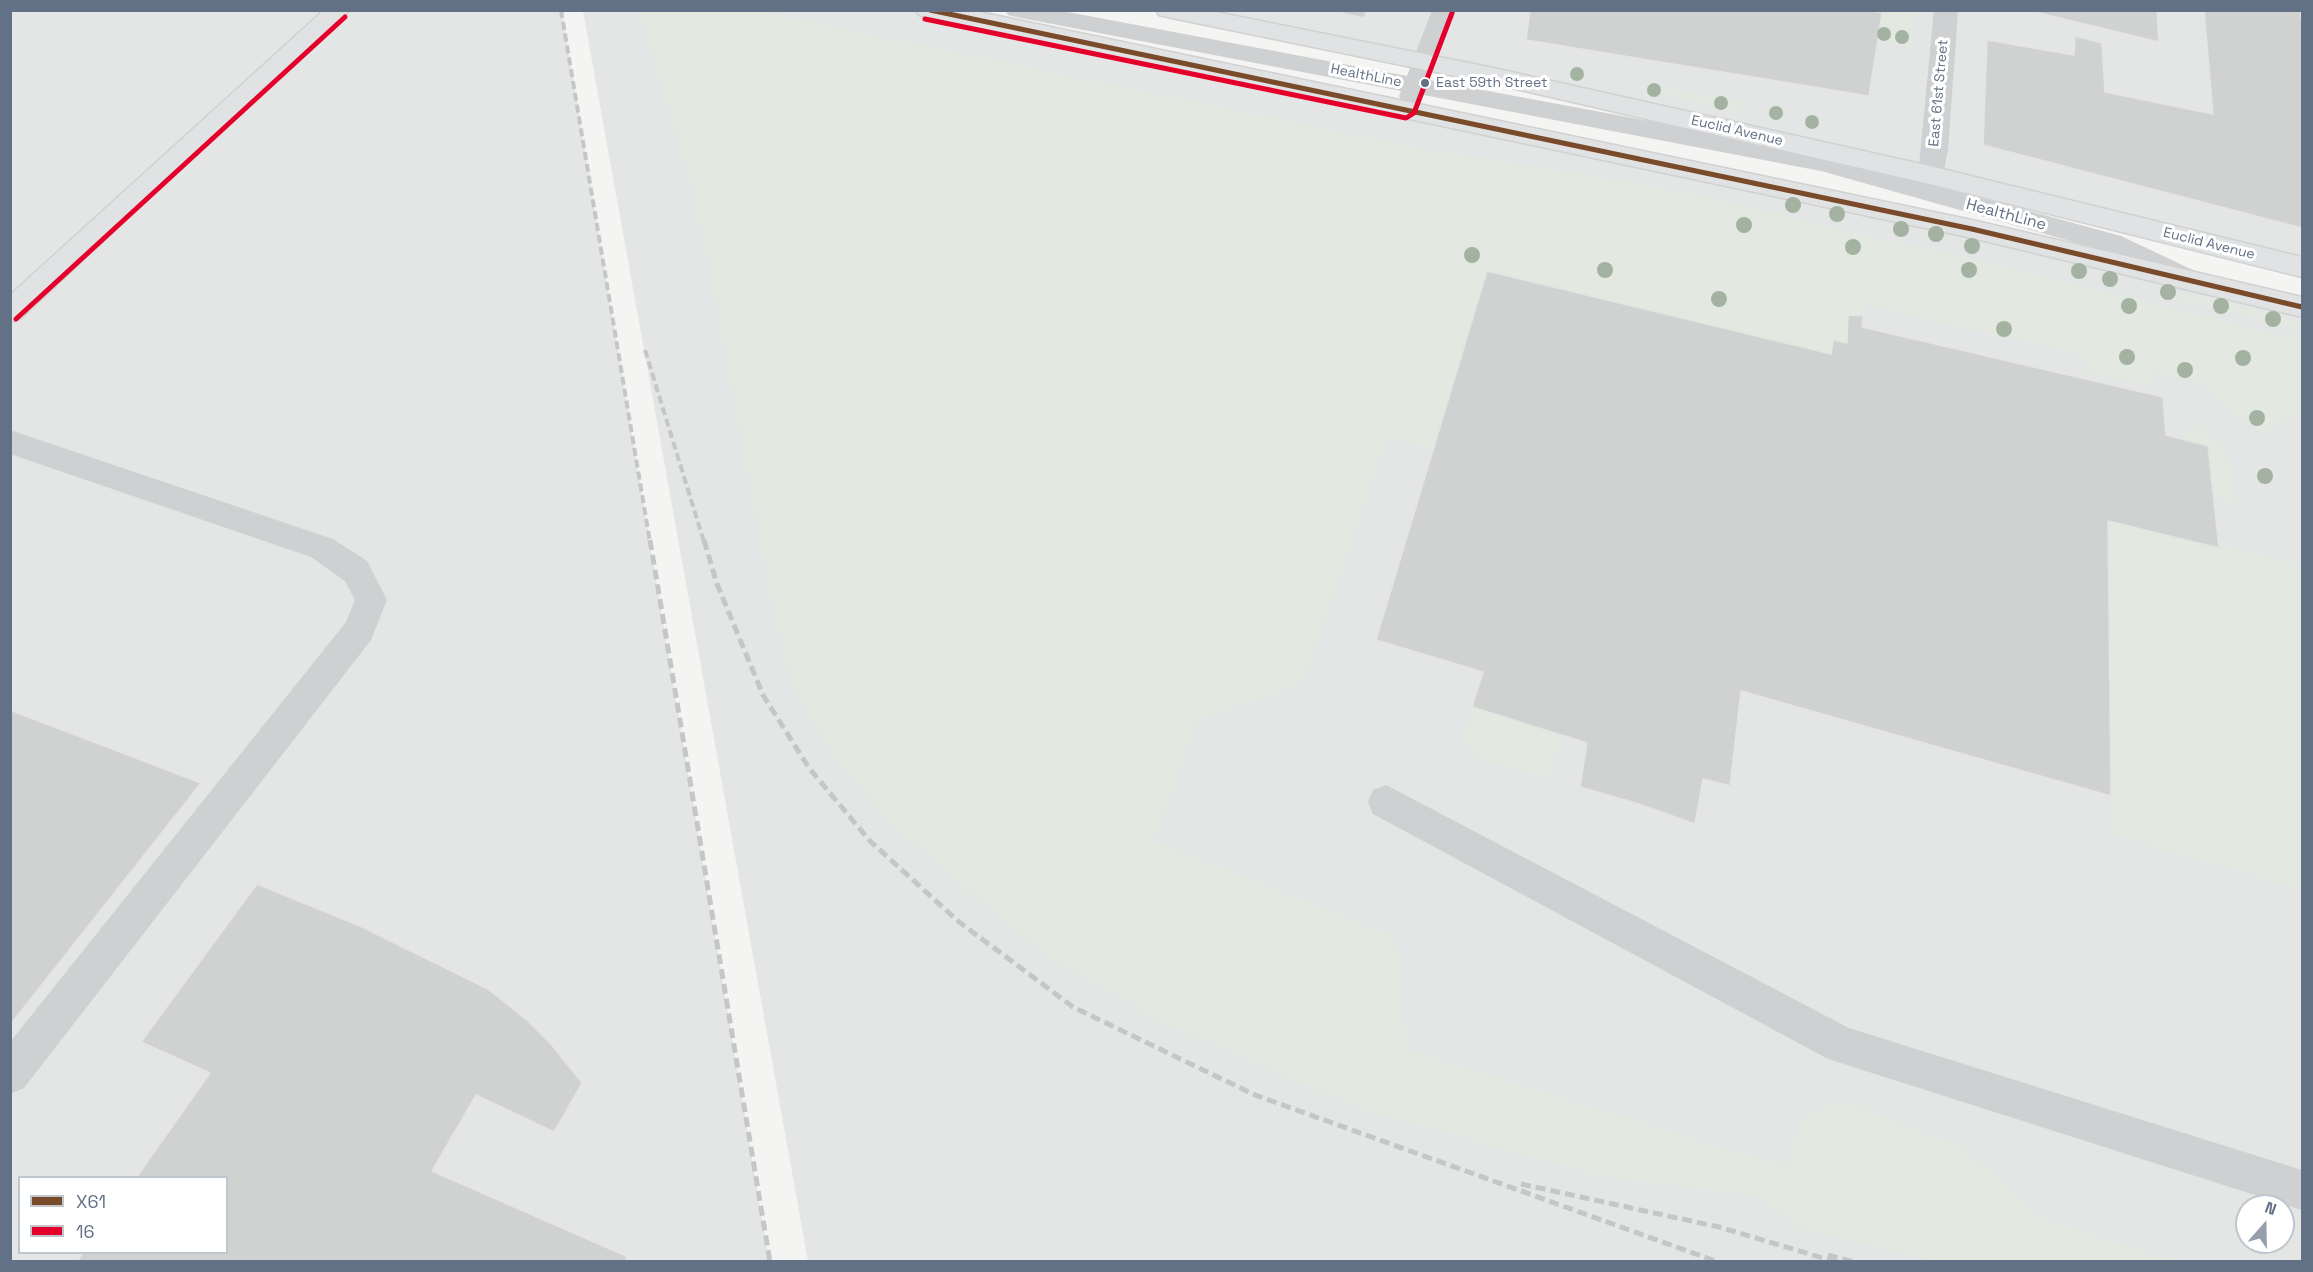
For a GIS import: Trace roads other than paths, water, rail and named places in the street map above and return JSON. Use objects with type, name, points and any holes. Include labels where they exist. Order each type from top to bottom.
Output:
[{"type":"main road","points":[[10,312],[339,10]]},
{"type":"main road","points":[[927,10],[1410,97],[2302,307]]},
{"type":"main road","name":"Euclid Avenue","points":[[1167,10],[1424,62],[1930,175],[2302,267]]},
{"type":"street","name":"HealthLine","points":[[1016,10],[1410,97],[1821,162],[1930,175]]},
{"type":"street","points":[[1410,97],[1444,10]]},
{"type":"street","name":"East 61st Street","points":[[1930,175],[1935,150],[1946,10]]},
{"type":"street","name":"HealthLine","points":[[1821,162],[2111,243],[2187,279]]},
{"type":"street","points":[[10,442],[322,548],[356,571],[371,600],[359,630],[10,1074]]},
{"type":"street","points":[[1386,802],[1842,1045],[2302,1190]]},
{"type":"railway","points":[[561,10],[650,542]]},
{"type":"railway","points":[[645,350],[704,542]]},
{"type":"railway","points":[[650,540],[770,1262]]},
{"type":"railway","points":[[704,540],[717,584],[763,695],[809,768],[870,841],[958,921],[1073,1007],[1255,1095],[1718,1262]]},
{"type":"railway","points":[[1521,1184],[1719,1227],[1836,1262]]},
{"type":"railway","points":[[1828,1255],[1854,1262]]},
{"type":"place","name":"East 59th Street","points":[[1425,83]]}]
